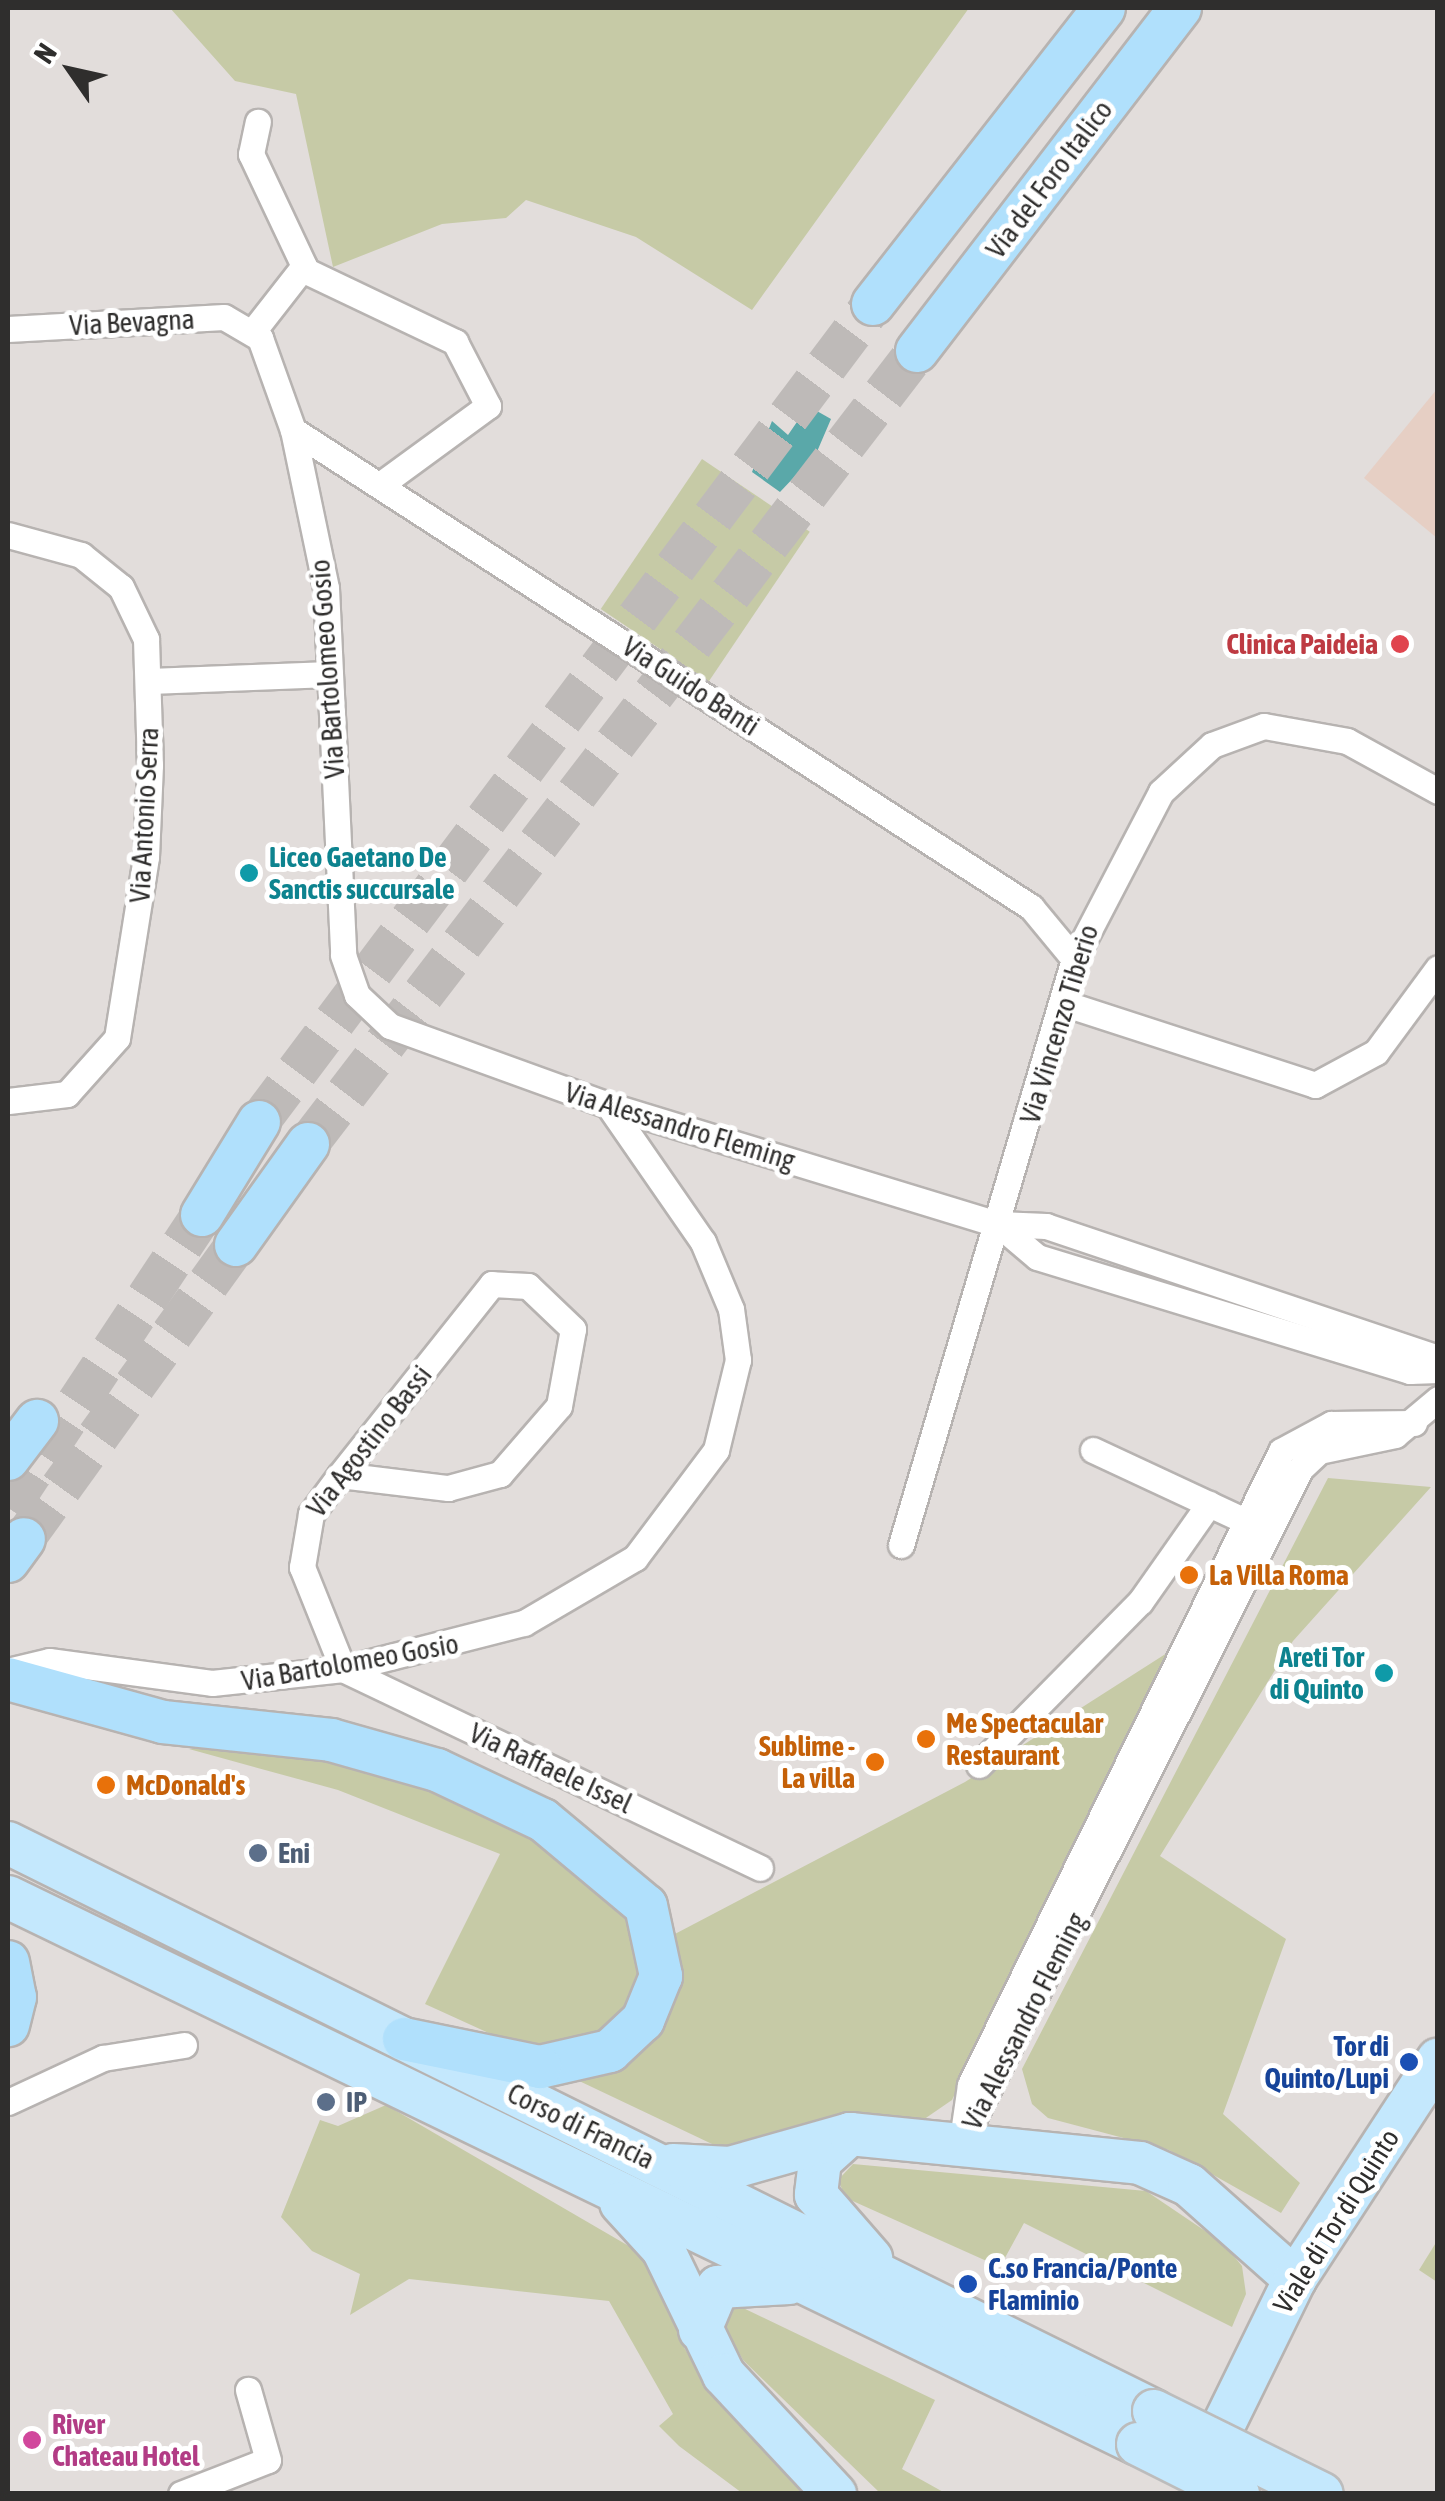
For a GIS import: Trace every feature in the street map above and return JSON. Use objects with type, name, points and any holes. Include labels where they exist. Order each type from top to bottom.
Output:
[{"type":"highway","points":[[873,304],[1101,8]]},
{"type":"highway","name":"Via del Foro Italico","points":[[917,351],[1180,8]]},
{"type":"highway","points":[[1002,240],[1211,8]]},
{"type":"highway","points":[[202,1215],[260,1122]]},
{"type":"highway","points":[[236,1245],[308,1144]]},
{"type":"highway","points":[[8,1458],[38,1421]]},
{"type":"highway","points":[[8,1680],[163,1722],[331,1740],[437,1770],[543,1820],[646,1906],[662,1976],[643,2020],[610,2051],[540,2067],[404,2039]]},
{"type":"highway","points":[[8,1962],[15,1996],[8,2024]]},
{"type":"main road","name":"Corso di Francia","points":[[8,1844],[892,2280],[1146,2428]]},
{"type":"main road","name":"Corso di Francia","points":[[8,1897],[805,2284],[1146,2428]]},
{"type":"main road","name":"Viale di Tor di Quinto","points":[[1190,2494],[1294,2279],[1438,2060]]},
{"type":"main road","points":[[850,2134],[820,2161],[816,2194],[892,2280]]},
{"type":"main road","points":[[657,2164],[730,2168],[850,2134],[961,2143],[1156,2168],[1198,2191],[1294,2279]]},
{"type":"main road","points":[[585,2175],[657,2240],[700,2330],[750,2411],[835,2494]]},
{"type":"main road","points":[[700,2330],[708,2300],[727,2283],[805,2284]]},
{"type":"main road","points":[[1146,2428],[1238,2494]]},
{"type":"main road","points":[[1146,2428],[1322,2494]]},
{"type":"street","points":[[258,122],[251,154],[302,269]]},
{"type":"street","points":[[254,330],[302,269]]},
{"type":"street","points":[[302,269],[344,281],[455,342],[488,406],[384,482]]},
{"type":"street","name":"Via Bevagna","points":[[8,329],[224,318],[254,330]]},
{"type":"street","name":"Via Bartolomeo Gosio","points":[[254,330],[292,430],[326,588],[344,956],[370,1010]]},
{"type":"street","name":"Via Guido Banti","points":[[292,430],[384,482],[1031,907],[1074,960]]},
{"type":"street","name":"Via Antonio Serra","points":[[8,535],[53,544],[105,569],[141,623],[149,680],[146,858],[117,1038],[67,1094],[8,1100]]},
{"type":"street","points":[[149,680],[330,674]]},
{"type":"street","name":"Via Vincenzo Tiberio","points":[[900,1545],[1066,1004],[1074,960],[1162,792],[1230,736],[1264,726],[1330,736],[1438,791]]},
{"type":"street","points":[[1066,1004],[1315,1085],[1376,1052],[1438,968]]},
{"type":"street","name":"Via Alessandro Fleming","points":[[370,1010],[414,1040],[608,1105],[998,1224],[1046,1226],[1438,1358]]},
{"type":"street","name":"Via Bartolomeo Gosio","points":[[8,1671],[49,1661],[212,1684],[343,1669],[461,1644],[581,1597],[650,1543],[716,1450],[736,1386],[731,1309],[696,1231],[608,1105]]},
{"type":"street","name":"Via Alessandro Fleming","points":[[998,1224],[1037,1256],[1410,1370],[1438,1370]]},
{"type":"street","name":"Via Agostino Bassi","points":[[340,1476],[464,1488],[500,1474],[546,1428],[570,1374],[573,1329],[528,1286],[492,1284],[340,1476],[300,1547],[343,1669]]},
{"type":"street","name":"Via Alessandro Fleming","points":[[961,2143],[1301,1468],[1319,1451],[1414,1422],[1438,1399]]},
{"type":"street","name":"Via Alessandro Fleming","points":[[961,2143],[970,2085],[1280,1451],[1300,1434],[1414,1422]]},
{"type":"street","points":[[1093,1450],[1245,1522]]},
{"type":"street","points":[[978,1765],[1140,1602],[1209,1504]]},
{"type":"street","name":"Via Raffaele Issel","points":[[343,1669],[760,1868]]},
{"type":"street","points":[[8,2102],[103,2058],[184,2045]]},
{"type":"street","points":[[181,2494],[268,2460],[248,2390]]},
{"type":"shaded area","points":[[1437,389],[1437,538],[1364,478]]},
{"type":"green space","points":[[170,8],[969,8],[752,310],[636,237],[526,200],[506,218],[442,224],[333,267],[296,94],[235,81]]},
{"type":"green space","points":[[702,459],[810,532],[709,682],[601,609]]},
{"type":"green space","points":[[1328,1478],[1431,1487],[1293,1641],[1160,1856],[1286,1939],[1223,2114],[1300,2183],[1281,2213],[1169,2150],[1048,2118],[1032,2104],[1022,2069]]},
{"type":"green space","points":[[1167,1653],[952,2100],[920,2122],[731,2153],[575,2079],[607,2068],[673,1935],[965,1782]]},
{"type":"green space","points":[[244,1745],[304,1750],[419,1782],[541,1838],[610,1883],[648,1958],[614,2037],[537,2055],[425,2004],[500,1854],[338,1790],[189,1749]]},
{"type":"green space","points":[[386,2105],[658,2263],[682,2344],[715,2399],[808,2493],[742,2493],[679,2446],[659,2426],[673,2414],[609,2301],[409,2279],[350,2315],[360,2274],[312,2251],[281,2217],[320,2120],[338,2126]]},
{"type":"green space","points":[[853,2164],[1146,2191],[1223,2243],[1242,2266],[1246,2294],[1232,2327],[1024,2223],[1000,2267],[846,2198],[838,2180]]},
{"type":"green space","points":[[1437,2241],[1437,2282],[1419,2270]]},
{"type":"green space","points":[[739,2306],[935,2400],[902,2469],[945,2493],[880,2493],[743,2360],[724,2325],[724,2311]]},
{"type":"water","points":[[808,406],[831,419],[816,454],[780,492],[752,472],[772,421],[788,435]]},
{"type":"tunnel","points":[[259,1122],[873,304]]},
{"type":"tunnel","points":[[308,1144],[917,351]]},
{"type":"tunnel","points":[[8,1508],[202,1215]]},
{"type":"tunnel","points":[[24,1539],[236,1245]]},
{"type":"place","name":"Clinica Paideia","points":[[1400,644]]},
{"type":"place","name":"Liceo Gaetano De Sanctis succursale","points":[[249,873]]},
{"type":"place","name":"La Villa Roma","points":[[1189,1575]]},
{"type":"place","name":"Areti Tor di Quinto","points":[[1384,1673]]},
{"type":"place","name":"Me Spectacular Restaurant","points":[[926,1739]]},
{"type":"place","name":"Sublime - La villa","points":[[875,1762]]},
{"type":"place","name":"McDonald's","points":[[106,1785]]},
{"type":"place","name":"Eni","points":[[258,1853]]},
{"type":"place","name":"Tor di Quinto/Lupi","points":[[1409,2062]]},
{"type":"place","name":"IP","points":[[326,2102]]},
{"type":"place","name":"C.so Francia/Ponte Flaminio","points":[[968,2284]]},
{"type":"place","name":"River Chateau Hotel","points":[[32,2440]]}]
